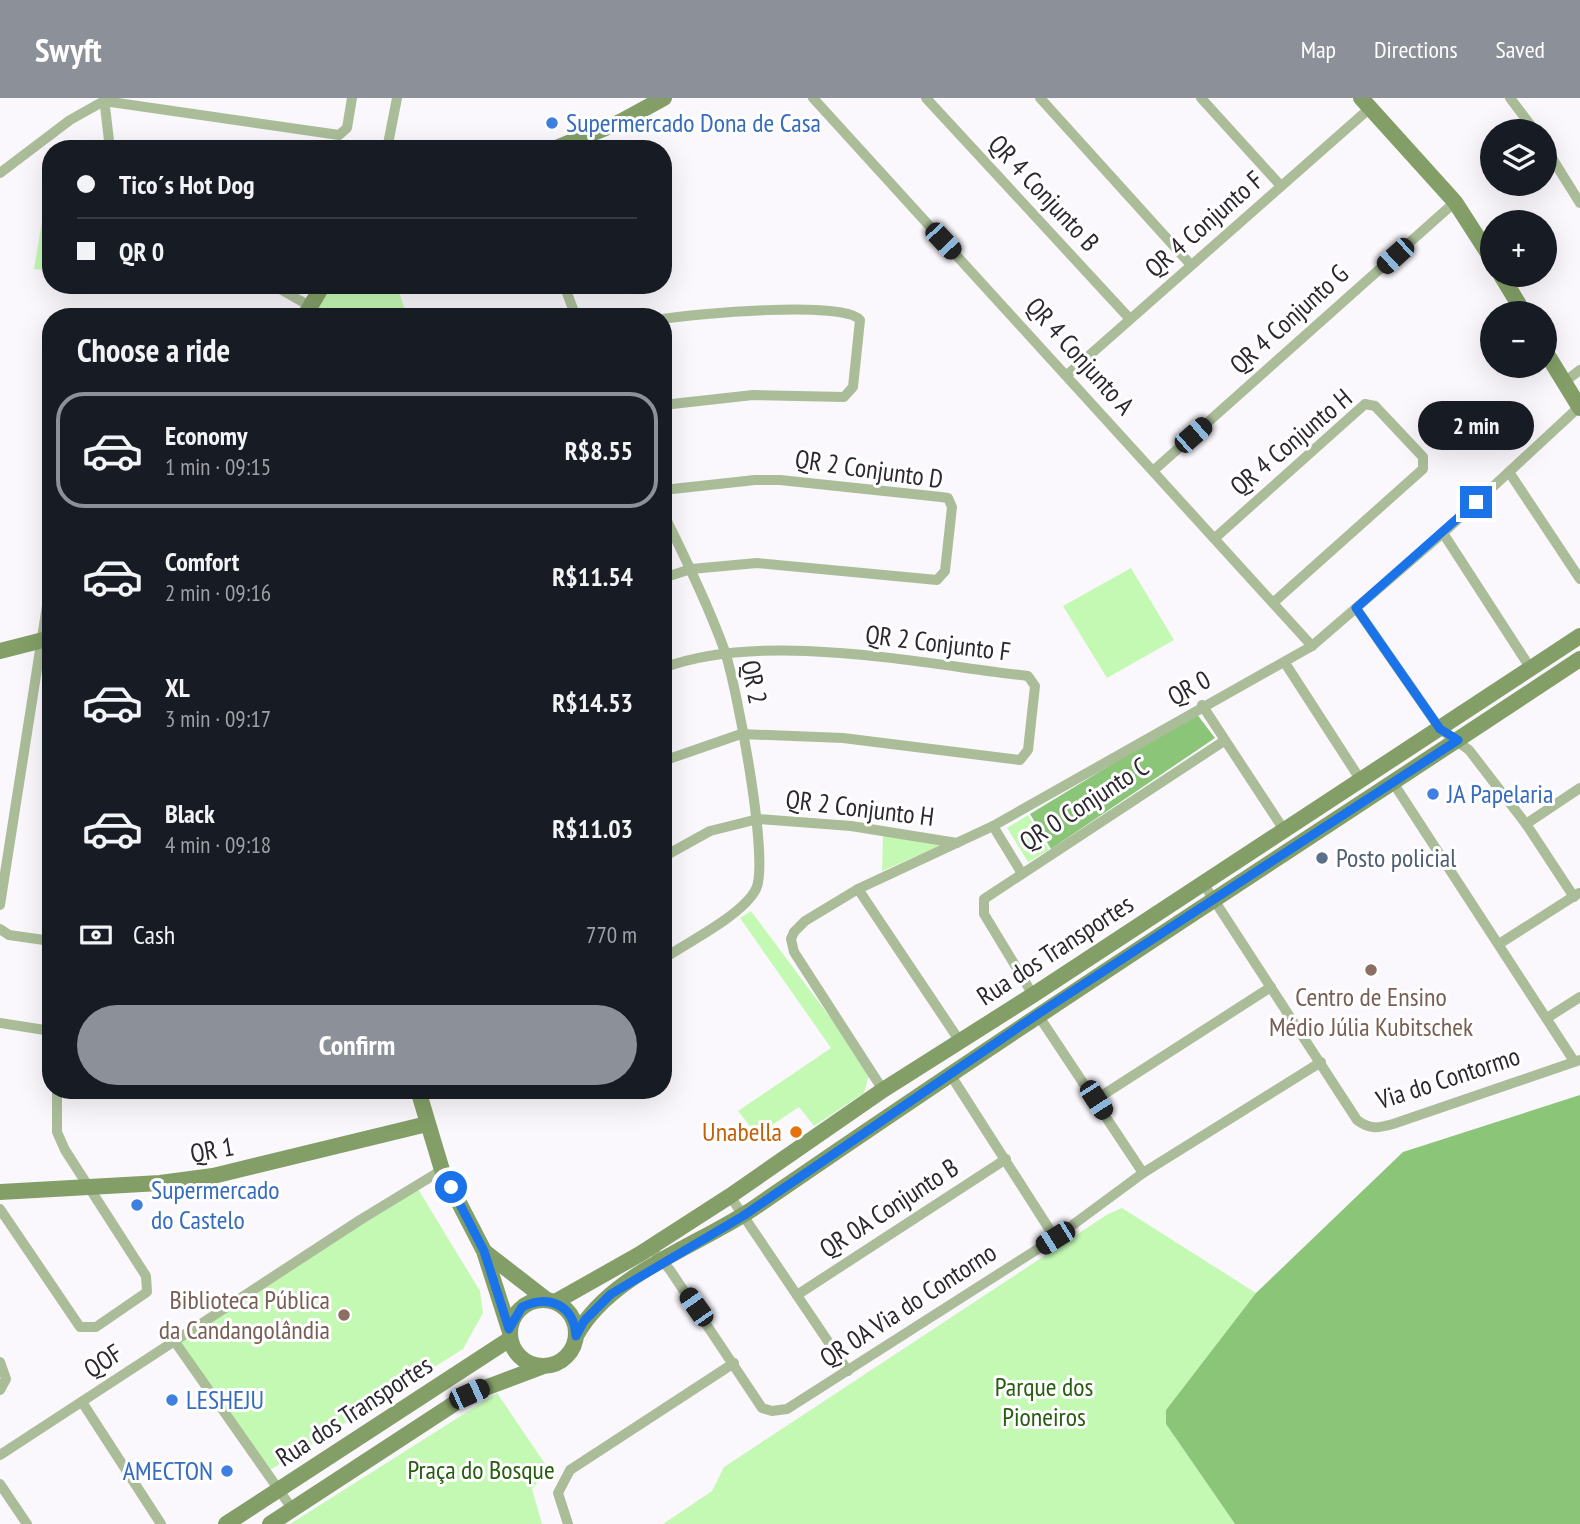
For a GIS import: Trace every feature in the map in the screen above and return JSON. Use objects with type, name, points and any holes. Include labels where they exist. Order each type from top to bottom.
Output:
[{"type":"street","points":[[44,140],[104,100],[338,135],[347,128],[352,98]]},
{"type":"street","points":[[389,140],[397,98]]},
{"type":"street","points":[[576,140],[620,122],[664,98]]},
{"type":"street","name":"QR 4 Conjunto A","points":[[813,98],[1312,646]]},
{"type":"street","name":"QR 4 Conjunto B","points":[[926,98],[1130,319]]},
{"type":"street","points":[[1040,98],[1191,265]]},
{"type":"street","points":[[1201,98],[1281,186]]},
{"type":"street","points":[[1510,98],[1526,119]]},
{"type":"street","points":[[104,100],[109,140]]},
{"type":"street","points":[[1366,103],[1455,202],[1480,241]]},
{"type":"street","name":"QR 4 Conjunto F","points":[[1068,375],[1281,186],[1366,103]]},
{"type":"street","points":[[0,173],[42,141]]},
{"type":"street","points":[[1557,166],[1580,203]]},
{"type":"street","name":"QR 4 Conjunto G","points":[[1153,471],[1455,202]]},
{"type":"street","points":[[284,294],[302,308]]},
{"type":"street","points":[[672,318],[754,310],[807,310],[854,315],[860,320],[853,387],[844,397],[753,395],[672,404]]},
{"type":"street","points":[[1563,383],[1580,370]]},
{"type":"street","points":[[1557,372],[1580,408]]},
{"type":"street","name":"QR 4 Conjunto H","points":[[1215,538],[1365,404],[1375,406],[1423,457],[1423,469],[1274,602]]},
{"type":"street","name":"QR 0","points":[[883,1090],[794,952],[791,939],[799,926],[858,889],[993,826],[1202,705],[1286,663],[1312,646],[1443,533],[1580,408]]},
{"type":"street","points":[[1509,472],[1580,579]]},
{"type":"street","name":"QR 2 Conjunto D","points":[[672,489],[755,480],[808,481],[942,497],[952,504],[945,571],[937,580],[785,563],[691,569]]},
{"type":"street","name":"QR 2","points":[[672,531],[691,569],[725,652],[758,819],[761,872],[749,899],[672,953]]},
{"type":"street","points":[[1443,533],[1531,668]]},
{"type":"street","points":[[672,575],[691,569]]},
{"type":"street","points":[[1356,608],[1440,729],[1469,750],[1577,895],[1499,944]]},
{"type":"street","name":"Rua dos Transportes","points":[[551,1301],[650,1247],[730,1196],[916,1068],[1033,995],[1580,636]]},
{"type":"street","points":[[0,651],[42,640]]},
{"type":"street","points":[[672,666],[725,652]]},
{"type":"street","name":"QR 2 Conjunto F","points":[[725,652],[805,652],[854,656],[1028,676],[1035,682],[1028,750],[1020,760],[842,738],[741,734]]},
{"type":"street","name":"Rua dos Transportes","points":[[576,1336],[584,1321],[611,1294],[743,1216],[1038,1014],[1580,659]]},
{"type":"street","points":[[0,905],[42,662]]},
{"type":"street","points":[[1286,663],[1360,779]]},
{"type":"street","points":[[1202,705],[1284,830]]},
{"type":"street","points":[[672,758],[741,734]]},
{"type":"street","name":"QR 0 Conjunto C","points":[[1033,995],[984,914],[984,899],[1021,872],[1224,741]]},
{"type":"street","points":[[1392,781],[1577,1060]]},
{"type":"street","points":[[1526,824],[1580,788]]},
{"type":"street","name":"QR 2 Conjunto H","points":[[672,852],[710,831],[758,819],[850,826],[957,843]]},
{"type":"street","points":[[993,826],[1021,872]]},
{"type":"street","name":"Via do Contormo","points":[[1203,883],[1357,1120],[1364,1126],[1380,1128],[1577,1060]]},
{"type":"street","points":[[858,889],[959,1040]]},
{"type":"street","points":[[0,929],[9,935],[42,940]]},
{"type":"street","points":[[1096,1100],[1271,986]]},
{"type":"street","points":[[1547,1018],[1580,997]]},
{"type":"street","points":[[1038,1014],[1143,1173]]},
{"type":"street","points":[[0,1023],[42,1030]]},
{"type":"street","name":"QR 0A Via do Contorno","points":[[734,1363],[762,1408],[772,1411],[787,1409],[1055,1238],[1143,1173],[1321,1062]]},
{"type":"street","points":[[916,1068],[930,1087]]},
{"type":"street","points":[[950,1074],[1055,1238]]},
{"type":"street","points":[[0,1209],[75,1322],[91,1328],[143,1296],[149,1283],[57,1132],[57,1099]]},
{"type":"street","points":[[420,1099],[442,1170],[484,1251],[510,1334],[521,1358],[541,1367],[565,1359],[573,1348],[576,1336],[571,1316],[484,1251]]},
{"type":"street","name":"QR 1","points":[[0,1192],[90,1188],[213,1176],[427,1124]]},
{"type":"street","name":"QR 0A Conjunto B","points":[[797,1295],[1006,1159]]},
{"type":"street","name":"QOF","points":[[0,1455],[360,1220],[442,1170]]},
{"type":"street","points":[[730,1196],[848,1371]]},
{"type":"street","points":[[568,1524],[558,1493],[570,1470],[734,1363],[663,1261],[650,1247]]},
{"type":"street","points":[[510,1334],[522,1307],[551,1301]]},
{"type":"street","name":"Rua dos Transportes","points":[[226,1524],[510,1334]]},
{"type":"street","points":[[175,1342],[292,1510]]},
{"type":"street","points":[[0,1362],[6,1379],[0,1390]]},
{"type":"street","name":"Rua dos Transportes","points":[[271,1524],[469,1394],[541,1367]]},
{"type":"street","points":[[82,1402],[161,1524]]},
{"type":"street","points":[[0,1484],[27,1524]]},
{"type":"green space","points":[[42,222],[42,270],[34,269]]},
{"type":"green space","points":[[324,294],[400,294],[404,308],[316,308]]},
{"type":"green space","points":[[1131,568],[1174,640],[1107,678],[1063,606]]},
{"type":"green space","points":[[1196,713],[1215,738],[1051,849],[1030,814]]},
{"type":"green space","points":[[1028,815],[1049,850],[1028,862],[1007,828]]},
{"type":"green space","points":[[883,834],[944,844],[882,871]]},
{"type":"green space","points":[[751,911],[844,1036],[869,1075],[864,1093],[814,1126],[799,1107],[757,1135],[738,1111],[831,1048],[740,918]]},
{"type":"green space","points":[[1580,1095],[1580,1524],[1235,1524],[1166,1424],[1166,1410],[1256,1293],[1403,1152]]},
{"type":"green space","points":[[415,1184],[480,1291],[483,1313],[463,1349],[264,1474],[174,1347]]},
{"type":"green space","name":"Parque dos Pioneiros","points":[[1122,1208],[1256,1293],[1166,1410],[1166,1424],[1235,1524],[663,1524],[712,1491],[724,1467],[1108,1214]]},
{"type":"green space","name":"Praça do Bosque","points":[[497,1393],[548,1468],[532,1489],[542,1524],[290,1524]]},
{"type":"place","name":"Supermercado Dona de Casa","points":[[552,123]]},
{"type":"place","name":"JA Papelaria","points":[[1433,794]]},
{"type":"place","name":"Posto policial","points":[[1322,858]]},
{"type":"place","name":"Centro de Ensino Médio Júlia Kubitschek","points":[[1371,970]]},
{"type":"place","name":"Unabella","points":[[796,1132]]},
{"type":"place","name":"Supermercado do Castelo","points":[[137,1205]]},
{"type":"place","name":"Biblioteca Pública da Candangolândia","points":[[344,1315]]},
{"type":"place","name":"LESHEJU","points":[[172,1400]]},
{"type":"place","name":"AMECTON","points":[[227,1471]]},
{"type":"route","points":[[451,1187],[484,1251],[509,1329],[522,1307],[534,1301],[547,1300],[555,1302],[571,1316],[576,1336],[584,1321],[611,1294],[743,1216],[1038,1014],[1458,740],[1440,729],[1356,608],[1476,502]]}]
